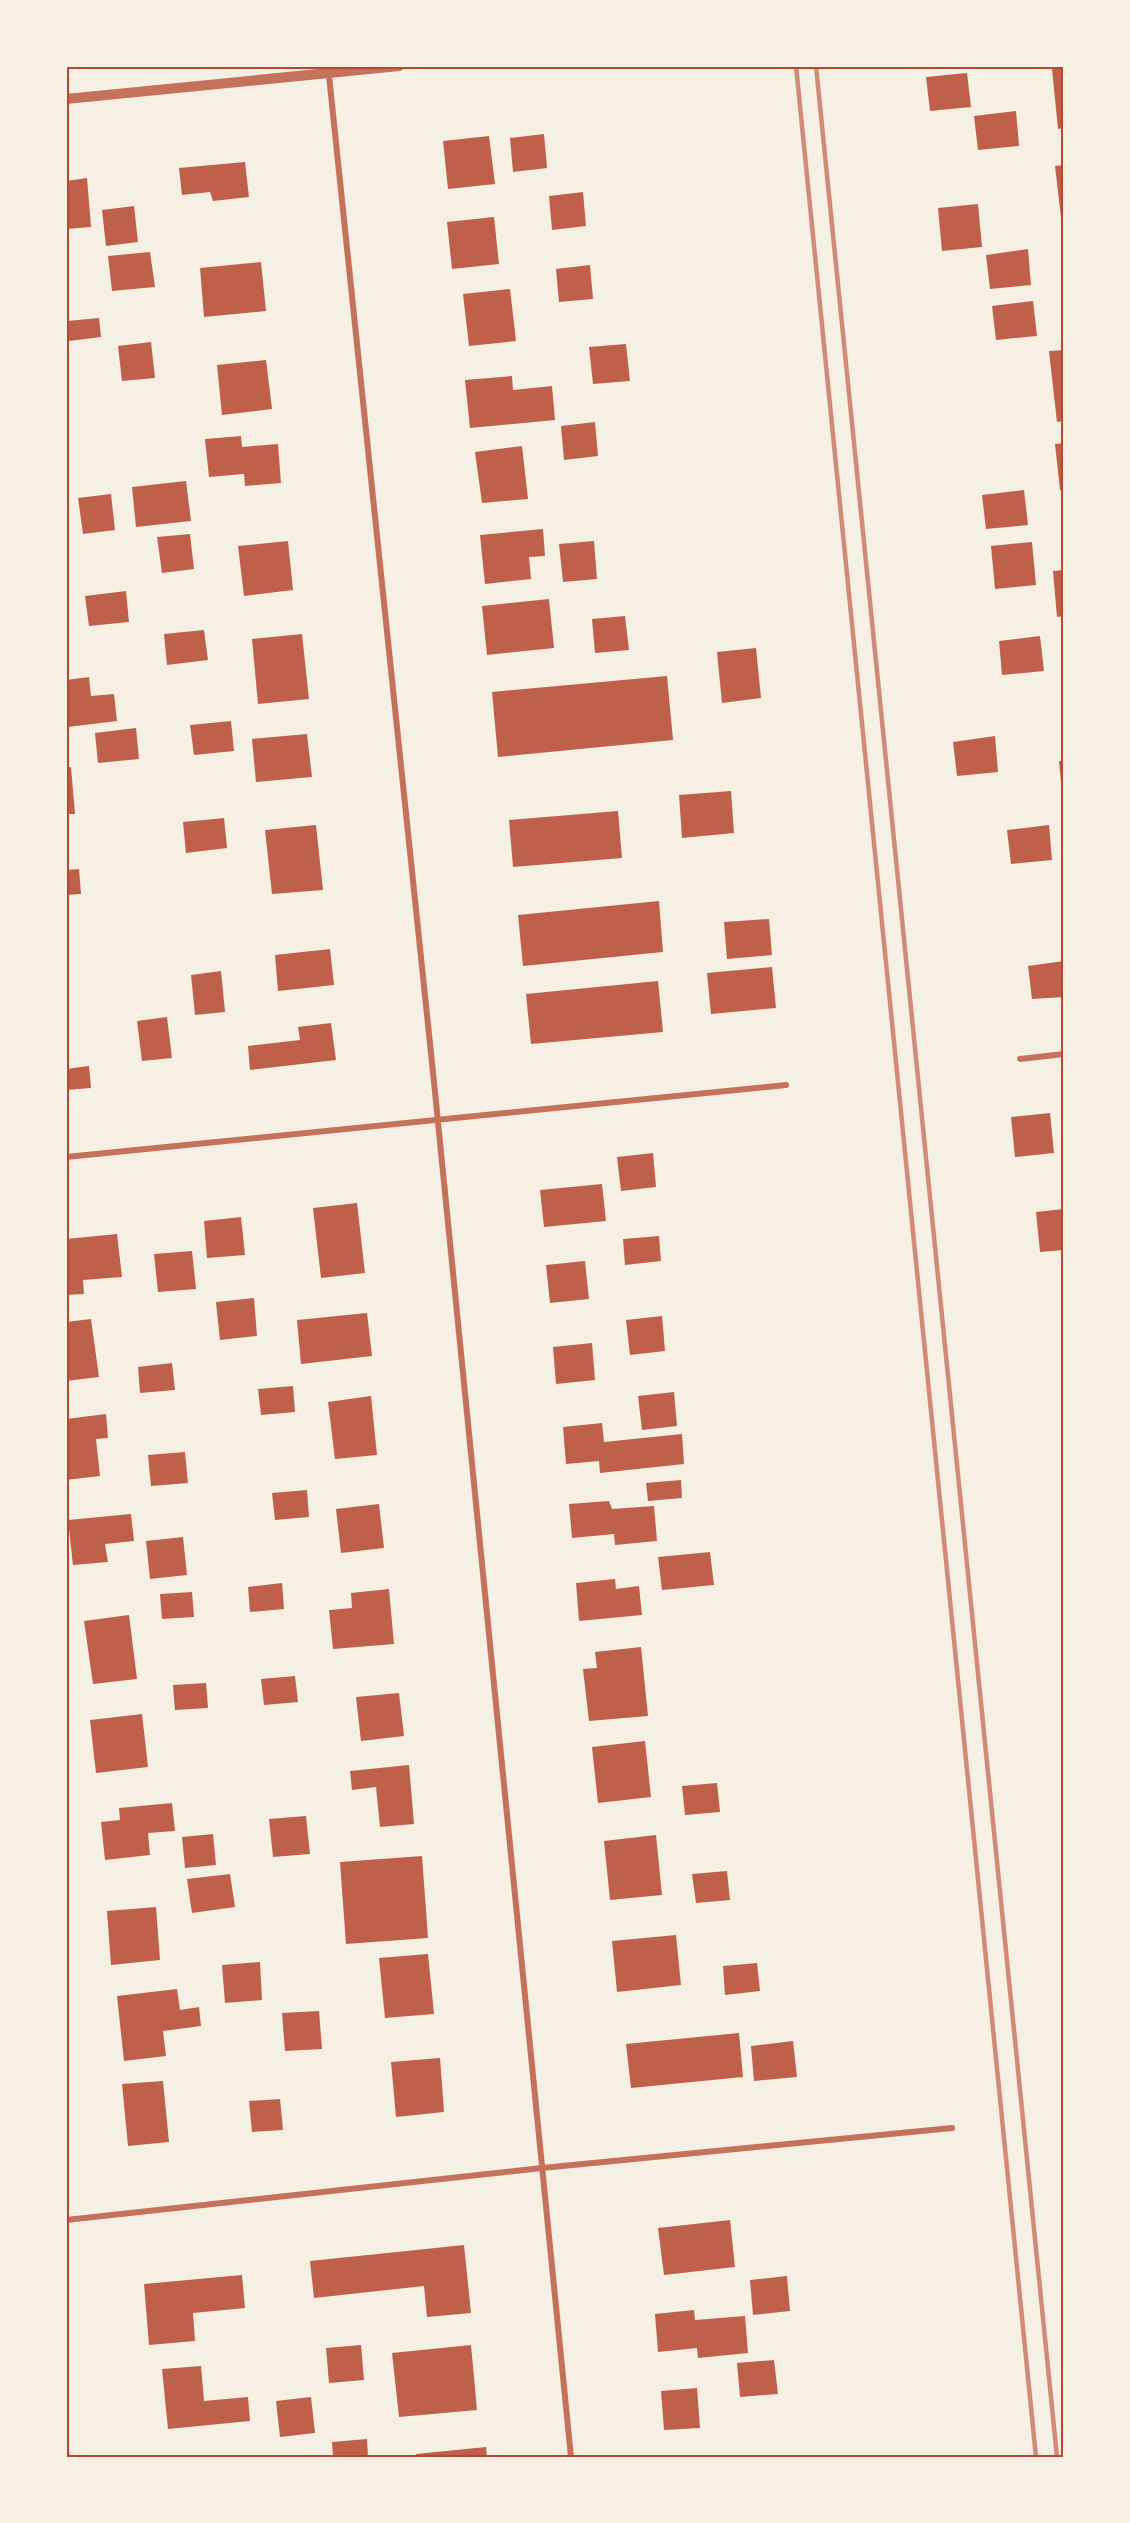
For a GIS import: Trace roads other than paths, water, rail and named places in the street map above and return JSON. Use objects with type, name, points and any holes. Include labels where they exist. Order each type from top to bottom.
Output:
[{"type":"street","points":[[66,99],[328,70],[399,66]]},
{"type":"street","points":[[328,70],[437,1119],[571,2457]]},
{"type":"street","points":[[1020,1059],[1064,1054]]},
{"type":"street","points":[[66,1157],[786,1085]]},
{"type":"street","points":[[66,2220],[542,2168],[952,2128]]},
{"type":"street","points":[[66,2451],[67,2457]]},
{"type":"railway","points":[[796,66],[1036,2457]]},
{"type":"railway","points":[[816,66],[1057,2457]]}]
